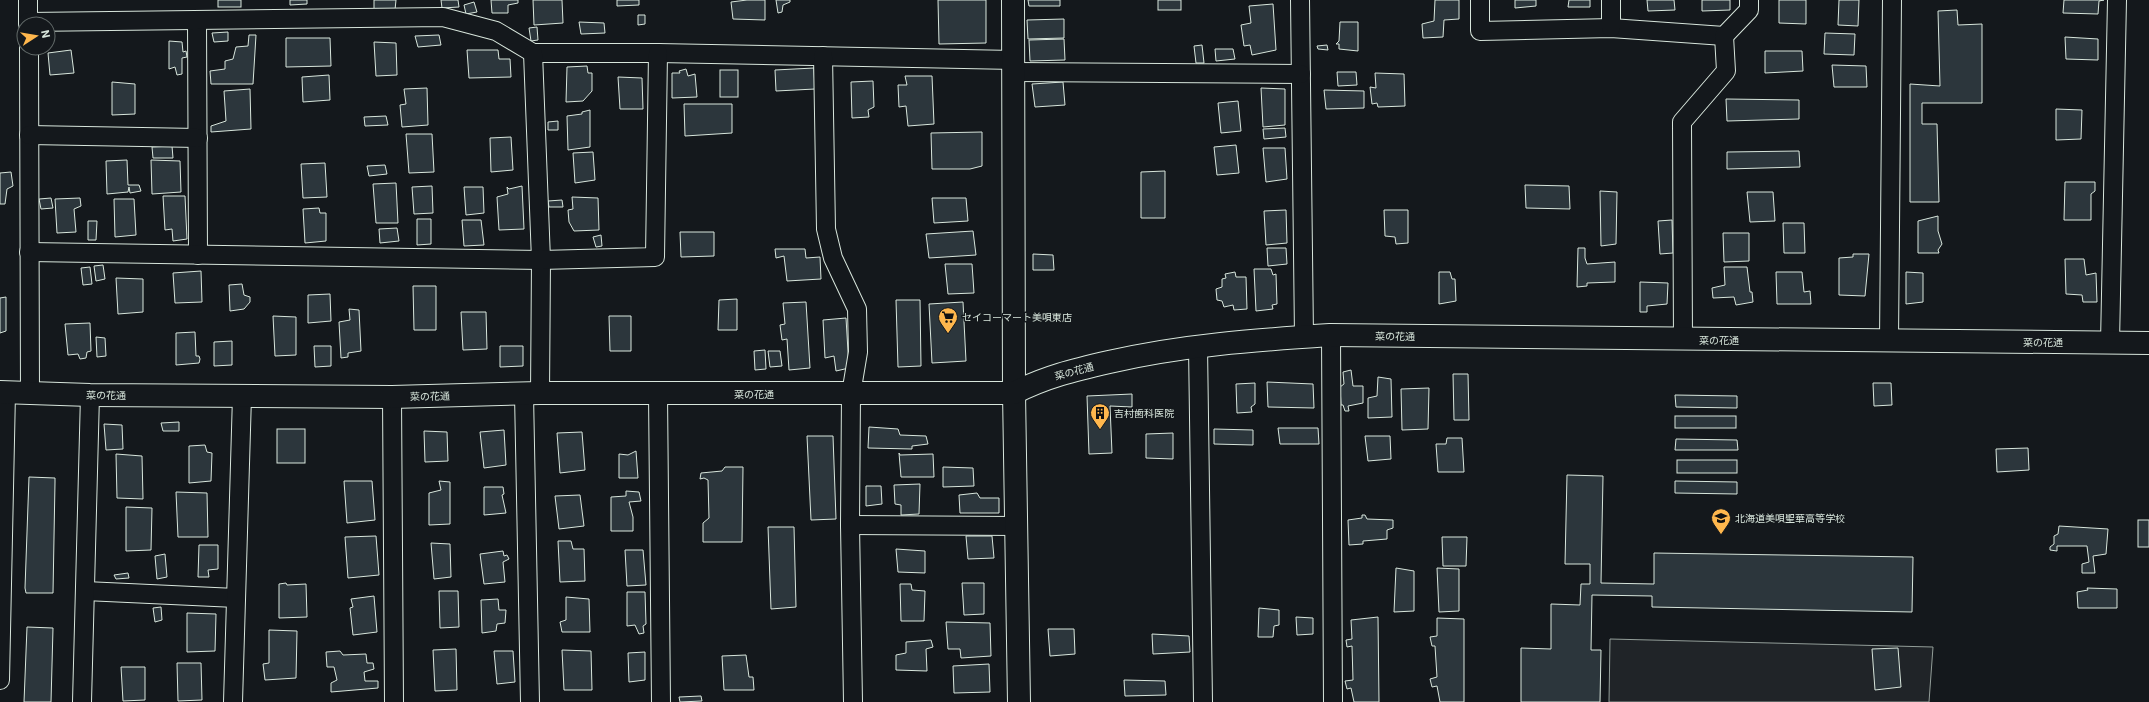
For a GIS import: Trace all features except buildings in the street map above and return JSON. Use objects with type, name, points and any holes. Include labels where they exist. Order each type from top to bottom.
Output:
[{"type":"street","points":[[28,0],[28,16]]},
{"type":"street","points":[[1013,0],[1014,393],[1019,702]]},
{"type":"street","points":[[1300,0],[1304,337]]},
{"type":"street","points":[[1480,0],[1480,31],[1611,28],[1724,36]]},
{"type":"street","points":[[1611,0],[1611,28]]},
{"type":"street","points":[[1683,340],[1682,122],[1726,71],[1724,36],[1749,10],[1749,0]]},
{"type":"street","points":[[1889,341],[1892,0]]},
{"type":"street","points":[[2110,343],[2117,0]]},
{"type":"street","points":[[56,23],[443,17],[496,31],[533,53],[658,53],[824,56],[1014,66],[1301,74]]},
{"type":"street","points":[[197,20],[198,255]]},
{"type":"street","points":[[530,702],[532,393],[540,260],[533,53]]},
{"type":"street","points":[[30,252],[540,260],[655,257],[658,53]]},
{"type":"street","points":[[29,56],[30,392]]},
{"type":"street","points":[[824,56],[826,229],[833,258],[857,309],[858,352],[851,394],[850,525],[853,702]]},
{"type":"street","points":[[29,135],[198,138]]},
{"type":"street","points":[[1332,335],[1333,702]]},
{"type":"street","name":"菜の花通","points":[[3,392],[90,395],[392,397],[532,393],[1014,393],[1039,380],[1080,368],[1148,353],[1198,346],[1332,335],[1683,340],[2149,343]]},
{"type":"street","points":[[1198,346],[1203,702]]},
{"type":"street","points":[[0,680],[3,392]]},
{"type":"street","points":[[658,394],[661,702]]},
{"type":"street","points":[[82,702],[90,395]]},
{"type":"street","points":[[233,702],[242,396]]},
{"type":"street","points":[[392,397],[394,702]]},
{"type":"street","points":[[850,525],[1016,526]]},
{"type":"street","points":[[85,591],[236,598]]},
{"type":"shaded area","points":[[1610,639],[1933,647],[1929,702],[1609,702]]},
{"type":"place","name":"セイコーマート美唄東店","points":[[948,334]]},
{"type":"place","name":"吉村歯科医院","points":[[1100,430]]},
{"type":"place","name":"北海道美唄聖華高等学校","points":[[1721,535]]}]
